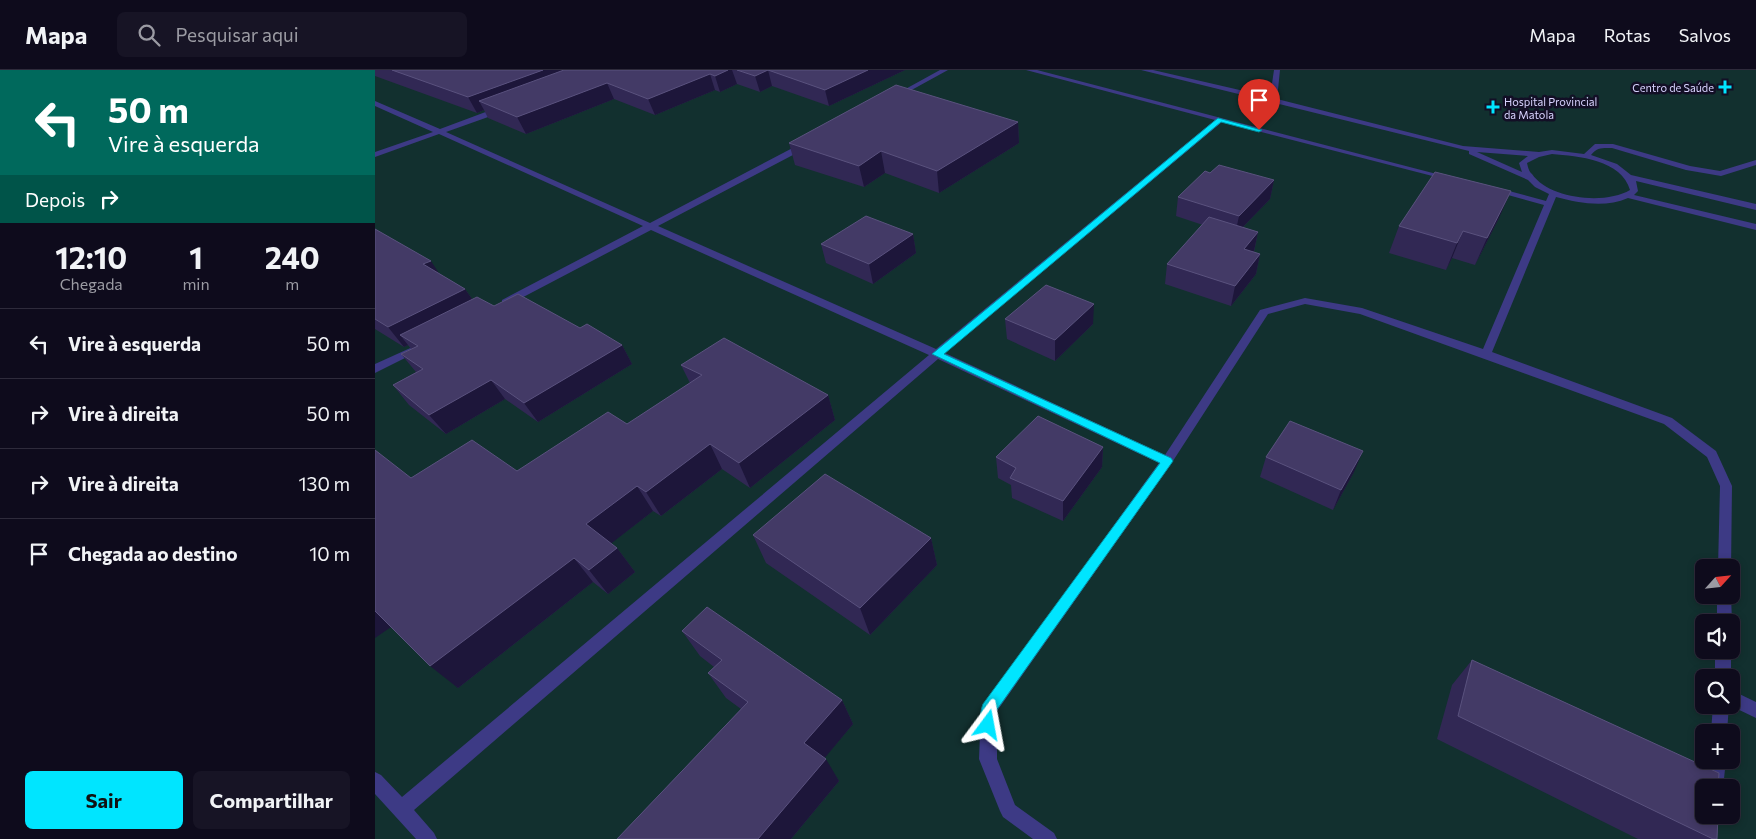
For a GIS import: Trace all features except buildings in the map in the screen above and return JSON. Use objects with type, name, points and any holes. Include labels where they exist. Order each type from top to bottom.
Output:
[{"type":"street","points":[[885,102],[945,70]]},
{"type":"street","points":[[1029,70],[1452,179]]},
{"type":"street","points":[[1144,70],[1463,148],[1538,154],[1569,153],[1587,156],[1612,165],[1630,177],[1756,207]]},
{"type":"street","points":[[1273,100],[1277,70]]},
{"type":"street","points":[[375,103],[937,354],[1167,461]]},
{"type":"street","points":[[375,156],[513,104]]},
{"type":"street","points":[[401,810],[937,354],[1220,120]]},
{"type":"street","points":[[496,307],[816,139]]},
{"type":"street","points":[[1587,156],[1591,149],[1600,144],[1689,168],[1721,174],[1756,162]]},
{"type":"street","points":[[1463,148],[1529,178],[1554,192],[1588,201],[1612,201],[1629,196],[1635,191],[1630,177]]},
{"type":"street","points":[[1529,178],[1524,170],[1523,163],[1528,158],[1538,154]]},
{"type":"street","points":[[1481,186],[1549,204]]},
{"type":"street","points":[[1486,354],[1554,192]]},
{"type":"street","points":[[1629,196],[1756,227]]},
{"type":"street","points":[[1048,839],[1009,811],[988,758],[989,709],[1167,461],[1264,312],[1305,301],[1362,311],[1486,354],[1667,421],[1712,454],[1726,486],[1725,559]]},
{"type":"street","points":[[375,369],[427,343]]},
{"type":"street","points":[[1740,702],[1756,710]]},
{"type":"street","points":[[375,782],[428,839]]},
{"type":"green space","points":[[375,70],[1756,70],[1756,839],[375,839]]},
{"type":"place","name":"Centro de Saúde","points":[[1725,87]]},
{"type":"place","name":"Hospital Provincial da Matola","points":[[1493,107]]},
{"type":"route","points":[[988,725],[989,709],[1167,461],[937,354],[1220,120],[1259,130]]}]
